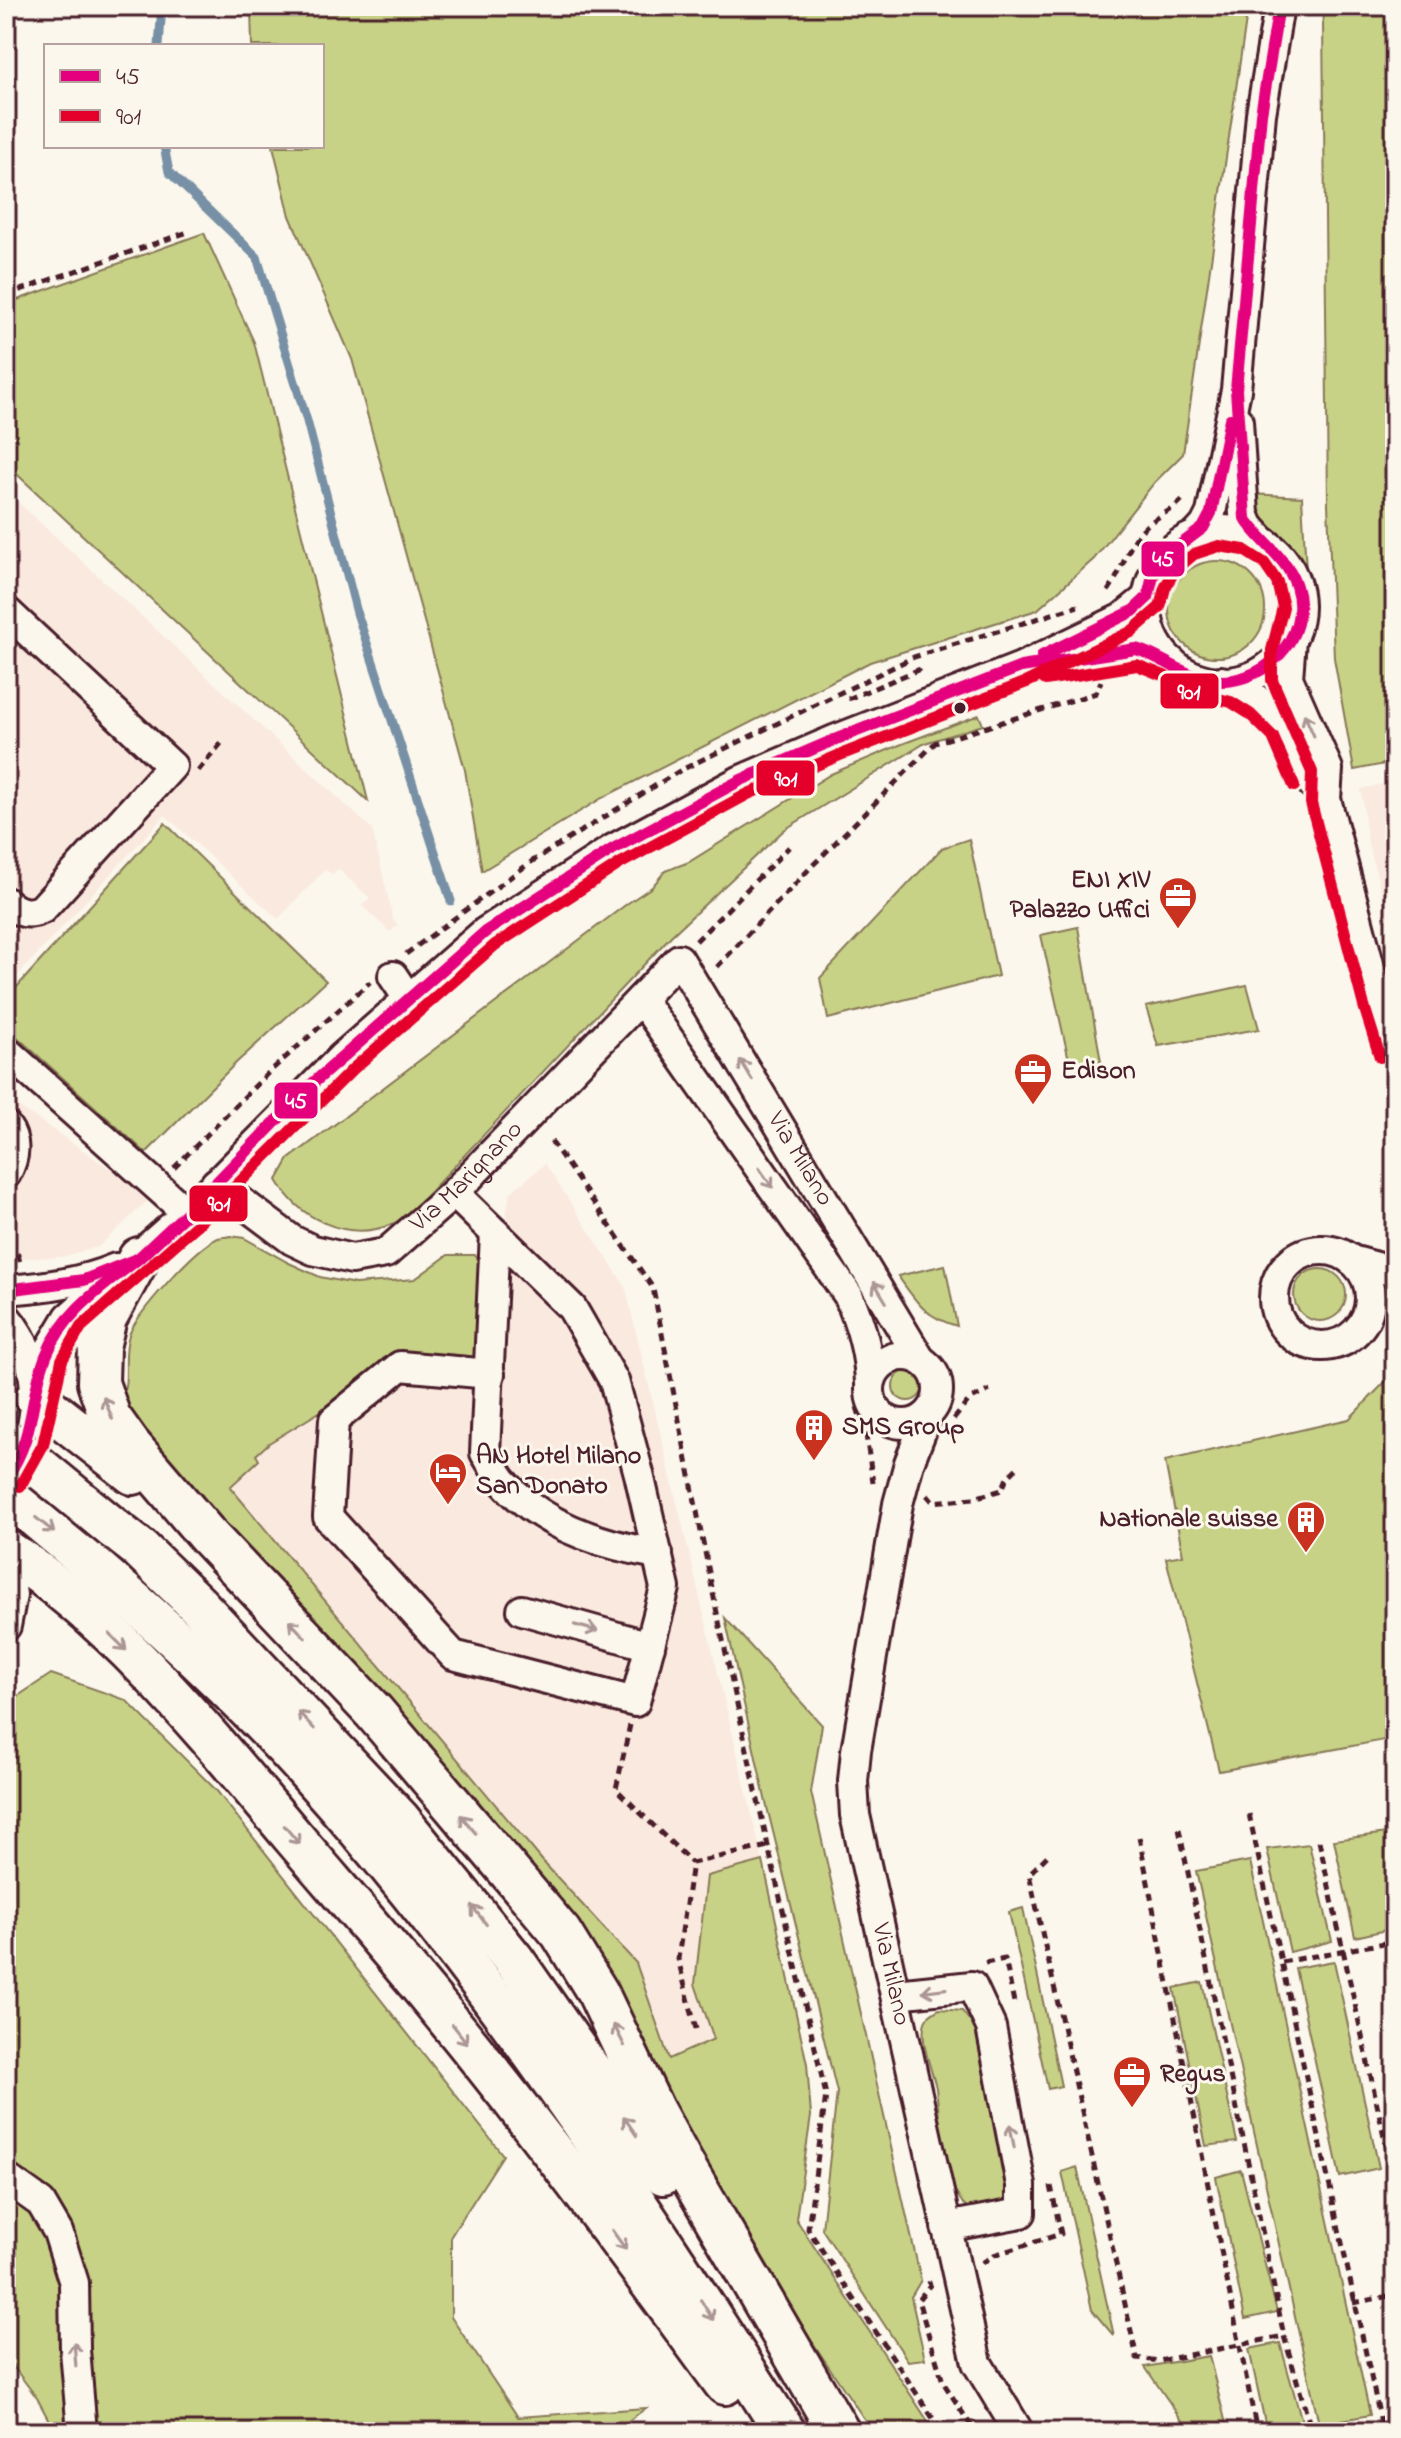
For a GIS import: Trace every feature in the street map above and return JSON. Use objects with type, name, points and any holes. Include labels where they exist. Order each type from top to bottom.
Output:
[{"type":"highway","points":[[139,1258],[106,1318],[99,1347],[98,1383],[110,1417],[207,1535],[374,1712],[561,1933],[598,1993],[682,2162],[835,2427]]},
{"type":"highway","points":[[36,1398],[207,1535]]},
{"type":"highway","points":[[6,1440],[140,1549],[198,1605],[400,1820],[463,1895],[586,2062],[835,2427]]},
{"type":"highway","points":[[6,1493],[156,1619],[308,1772],[417,1901],[461,1956],[657,2232],[785,2432]]},
{"type":"highway","points":[[6,1551],[33,1568],[97,1622],[170,1695],[255,1792],[437,2005],[761,2432]]},
{"type":"street","points":[[1196,535],[1211,513],[1236,390],[1259,128],[1279,6]]},
{"type":"street","points":[[1236,390],[1244,514],[1249,526],[1284,561],[1296,584],[1298,615],[1288,678],[1328,769],[1326,799],[1395,1052]]},
{"type":"street","points":[[1174,663],[1159,647],[1148,615],[1153,576],[1164,557],[1180,543],[1196,535],[1229,530],[1262,541]]},
{"type":"street","points":[[6,1478],[27,1445],[47,1354],[61,1326],[79,1306],[139,1258],[187,1213],[311,1085],[485,932],[613,849],[741,780],[1021,667],[1122,618],[1148,597]]},
{"type":"street","points":[[6,611],[172,766],[42,909],[33,914],[22,912],[6,902]]},
{"type":"street","points":[[1220,681],[1244,678],[1262,670],[1281,655],[1292,638]]},
{"type":"street","points":[[1021,667],[1132,649],[1149,652],[1196,677],[1220,681],[1252,695],[1286,728],[1306,776],[1326,799]]},
{"type":"street","name":"Via Marignano","points":[[216,1183],[292,1240],[331,1257],[352,1259],[386,1253],[454,1193],[679,959]]},
{"type":"street","name":"Via Milano","points":[[679,959],[920,1359],[930,1367],[938,1383],[936,1403],[927,1417]]},
{"type":"street","points":[[399,965],[409,1000]]},
{"type":"street","name":"Via Milano","points":[[641,999],[848,1295],[862,1328],[869,1360],[871,1400],[876,1411],[885,1419],[897,1458],[898,1504],[853,1781],[855,1815],[977,2363],[1019,2432]]},
{"type":"street","points":[[6,1051],[187,1213]]},
{"type":"street","points":[[6,1126],[14,1147],[6,1174]]},
{"type":"street","points":[[454,1193],[572,1308],[614,1381],[665,1588],[635,1702],[453,1655],[328,1517],[334,1420],[400,1366],[490,1374]]},
{"type":"street","points":[[495,1233],[485,1453],[502,1480],[536,1511],[597,1540],[658,1554]]},
{"type":"street","points":[[1370,1307],[1370,1290],[1363,1272],[1344,1255],[1325,1250],[1299,1256],[1286,1266],[1275,1286],[1276,1312],[1289,1333],[1317,1346],[1344,1341],[1358,1331],[1370,1307],[1395,1288]]},
{"type":"street","points":[[14,1281],[59,1285],[84,1280],[139,1258]]},
{"type":"street","points":[[1351,1260],[1395,1272]]},
{"type":"street","points":[[6,1317],[27,1351],[36,1398]]},
{"type":"street","points":[[870,1383],[878,1368],[888,1360],[901,1356],[920,1359]]},
{"type":"street","points":[[885,1419],[908,1425],[927,1417]]},
{"type":"street","points":[[898,1504],[909,1463],[927,1417]]},
{"type":"street","points":[[6,1551],[12,1595],[6,1626]]},
{"type":"street","points":[[522,1610],[650,1646]]},
{"type":"street","points":[[896,1994],[972,1986],[991,2027],[1021,2185],[1021,2213],[946,2227]]},
{"type":"street","points":[[6,2178],[41,2203],[58,2232],[74,2283],[75,2350],[82,2432]]},
{"type":"path","points":[[6,295],[188,232]]},
{"type":"path","points":[[1104,594],[1112,585],[1138,535],[1153,519],[1181,502],[1187,490]]},
{"type":"path","points":[[399,965],[531,862],[681,770],[914,657],[1085,604]]},
{"type":"path","points":[[848,699],[920,669]]},
{"type":"path","points":[[712,972],[935,743],[1096,693],[1104,674]]},
{"type":"path","points":[[679,959],[789,847]]},
{"type":"path","points":[[157,1186],[267,1074],[366,985]]},
{"type":"path","points":[[551,1141],[653,1288],[716,1608],[826,2095],[808,2229],[942,2432]]},
{"type":"path","points":[[6,1245],[18,1255],[14,1281]]},
{"type":"path","points":[[924,1491],[933,1502],[974,1498],[1002,1490],[1007,1478],[1020,1465]]},
{"type":"path","points":[[1395,1648],[1395,1655]]},
{"type":"path","points":[[635,1702],[616,1789],[692,1863]]},
{"type":"path","points":[[1249,1814],[1383,2432]]},
{"type":"path","points":[[1179,1829],[1284,2336],[1312,2432]]},
{"type":"path","points":[[1139,1837],[1257,2432]]},
{"type":"path","points":[[1319,1841],[1395,2186]]},
{"type":"path","points":[[692,1863],[768,1846]]},
{"type":"path","points":[[1047,1856],[1029,1874],[1137,2358],[1159,2361],[1284,2336]]},
{"type":"path","points":[[692,1863],[678,1959],[696,2029]]},
{"type":"path","points":[[1282,1962],[1395,1941]]},
{"type":"path","points":[[1353,2303],[1395,2295]]},
{"type":"shaded area","points":[[6,491],[372,829],[393,919],[398,925],[390,932],[362,906],[370,898],[338,869],[333,874],[325,870],[278,919],[165,815],[6,988]]},
{"type":"shaded area","points":[[1395,774],[1395,943],[1367,839],[1361,789],[1388,783],[1386,775]]},
{"type":"shaded area","points":[[6,1098],[152,1197],[98,1247],[61,1257],[6,1259]]},
{"type":"shaded area","points":[[545,1164],[625,1286],[763,1861],[706,1876],[695,1984],[714,2039],[669,2059],[636,1963],[546,1865],[230,1486],[259,1460],[256,1455],[269,1443],[406,1359],[482,1271],[475,1255],[505,1222],[510,1193]]},
{"type":"green space","points":[[251,6],[1248,6],[1183,454],[1154,483],[1094,559],[1037,610],[870,662],[602,798],[482,871],[465,770],[352,359],[290,216],[273,148],[324,148],[324,44],[252,44]]},
{"type":"green space","points":[[1325,6],[1395,6],[1395,762],[1354,770],[1334,658],[1328,504]]},
{"type":"green space","points":[[204,233],[254,342],[368,801],[6,464],[6,304]]},
{"type":"green space","points":[[1251,494],[1302,497],[1306,571],[1283,539],[1257,514]]},
{"type":"green space","points":[[1217,561],[1235,565],[1251,575],[1261,591],[1265,609],[1261,627],[1251,643],[1235,653],[1217,657],[1199,653],[1183,643],[1173,627],[1169,609],[1173,591],[1183,575],[1199,565]]},
{"type":"green space","points":[[979,715],[983,725],[925,743],[784,830],[671,936],[411,1212],[393,1224],[373,1230],[340,1228],[310,1215],[286,1194],[277,1180],[289,1159],[652,887],[665,871],[689,862],[831,774]]},
{"type":"green space","points":[[165,823],[326,981],[236,1063],[146,1153],[6,1027],[6,999]]},
{"type":"green space","points":[[969,839],[998,976],[828,1019],[820,978],[942,848]]},
{"type":"green space","points":[[1078,927],[1101,1062],[1071,1069],[1041,935]]},
{"type":"green space","points":[[1247,985],[1259,1029],[1158,1046],[1146,1007]]},
{"type":"green space","points":[[231,1236],[244,1238],[320,1277],[355,1284],[415,1279],[448,1255],[475,1255],[482,1271],[476,1361],[406,1359],[269,1443],[256,1455],[259,1460],[230,1487],[546,1865],[636,1963],[669,2059],[714,2039],[695,1984],[707,1876],[763,1861],[807,2064],[811,2116],[796,2219],[935,2432],[873,2432],[723,2210],[594,1949],[149,1448],[122,1397],[129,1335],[143,1312],[182,1267],[208,1244]]},
{"type":"green space","points":[[945,1265],[957,1326],[923,1308],[898,1276]]},
{"type":"green space","points":[[1320,1269],[1338,1277],[1346,1295],[1338,1313],[1320,1321],[1302,1313],[1294,1295],[1302,1277]]},
{"type":"green space","points":[[908,1371],[919,1375],[923,1386],[919,1397],[908,1401],[897,1397],[893,1386],[897,1375]]},
{"type":"green space","points":[[1395,1372],[1395,1738],[1219,1771],[1166,1558],[1183,1555],[1165,1461],[1349,1419]]},
{"type":"green space","points":[[725,1618],[822,1725],[811,1792],[921,2280],[911,2297],[925,2359],[908,2361],[822,2229],[837,2092],[766,1803]]},
{"type":"green space","points":[[51,1674],[126,1700],[216,1790],[503,2155],[451,2236],[451,2317],[518,2417],[646,2408],[613,2432],[55,2432],[37,2398],[6,2357],[6,1704]]},
{"type":"green space","points":[[1395,1832],[1395,1928],[1355,1937],[1334,1840]]},
{"type":"green space","points":[[1309,1844],[1332,1941],[1290,1952],[1267,1849]]},
{"type":"green space","points":[[1250,1861],[1370,2415],[1319,2424],[1196,1871]]},
{"type":"green space","points":[[1023,1908],[1061,2086],[1048,2089],[1009,1912]]},
{"type":"green space","points":[[1334,1961],[1379,2168],[1340,2177],[1295,1968]]},
{"type":"green space","points":[[1202,1982],[1237,2142],[1206,2146],[1174,1988]]},
{"type":"green space","points":[[939,2009],[962,2011],[976,2029],[1010,2195],[998,2206],[984,2212],[970,2210],[960,2199],[946,2163],[936,2088],[923,2034],[927,2018]]},
{"type":"green space","points":[[1077,2167],[1114,2336],[1092,2310],[1062,2172]]},
{"type":"green space","points":[[1241,2170],[1277,2312],[1245,2319],[1216,2177]]},
{"type":"green space","points":[[1280,2343],[1303,2425],[1267,2432],[1249,2349]]},
{"type":"green space","points":[[1209,2356],[1228,2432],[1190,2432],[1145,2367]]},
{"type":"waterway","points":[[159,44],[162,6]]},
{"type":"waterway","points":[[164,148],[169,172],[257,257],[307,421],[357,613],[451,901]]},
{"type":"transit line","name":"45","points":[[6,1290],[84,1280],[139,1258],[311,1085],[485,932],[613,849],[741,780],[1021,667],[1136,649],[1199,678],[1228,681],[1264,668],[1278,656],[1290,641],[1297,624],[1299,605],[1292,576],[1245,518],[1236,390],[1261,114],[1279,6]]},
{"type":"transit line","name":"45","points":[[1042,656],[1133,611],[1148,597],[1153,576],[1164,557],[1203,528],[1211,513],[1230,419]]},
{"type":"transit line","name":"901","points":[[20,1486],[43,1445],[62,1360],[81,1327],[198,1224],[353,1069],[495,945],[621,863],[748,794],[1027,682],[1131,632],[1160,607],[1174,571],[1194,554],[1219,546],[1244,550],[1264,563],[1277,582],[1283,607],[1272,650],[1272,680],[1312,772],[1311,803],[1380,1057]]},
{"type":"transit line","name":"901","points":[[1045,680],[1137,665],[1167,677],[1191,692],[1231,702],[1250,714],[1273,737],[1294,786]]},
{"type":"transit line","name":"45","points":[[6,1478],[23,1446],[40,1372],[53,1340],[86,1301],[139,1258]]},
{"type":"place","name":"ENI XIV Palazzo Uffici","points":[[1178,930]]},
{"type":"place","name":"Edison","points":[[1033,1106]]},
{"type":"place","name":"SMS Group","points":[[814,1462]]},
{"type":"place","name":"AN Hotel Milano San Donato","points":[[448,1506]]},
{"type":"place","name":"Nationale suisse","points":[[1306,1554]]},
{"type":"place","name":"Regus","points":[[1132,2109]]}]
